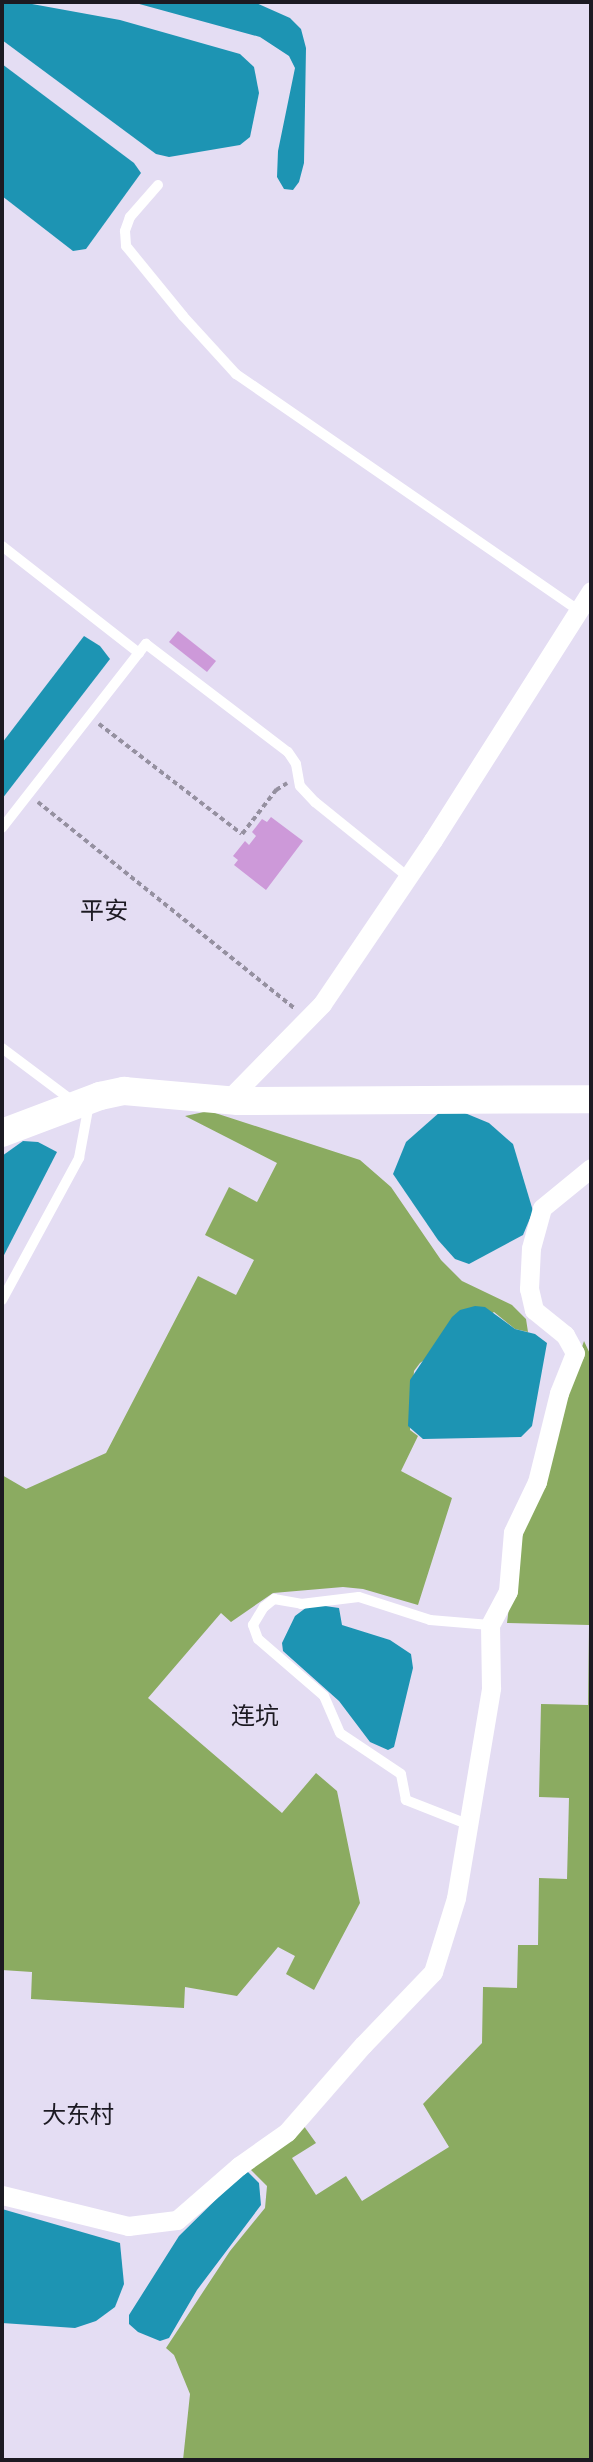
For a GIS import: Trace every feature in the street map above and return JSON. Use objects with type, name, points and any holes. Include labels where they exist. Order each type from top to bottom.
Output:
[{"type":"street","points":[[227,1101],[309,1020],[408,877],[591,591]]},
{"type":"street","points":[[2,1133],[84,1102],[124,1091],[227,1101],[591,1099]]},
{"type":"street","points":[[2,2195],[128,2226],[177,2220],[223,2179],[287,2132],[363,2045],[433,1972],[456,1898],[491,1688],[490,1625],[508,1591],[513,1532],[537,1482],[559,1394],[575,1353],[568,1339],[534,1310],[529,1289],[531,1248],[542,1208],[591,1168]]},
{"type":"lane","points":[[158,185],[130,217],[125,231],[126,246],[183,316],[236,374],[579,611]]},
{"type":"lane","points":[[2,546],[139,653]]},
{"type":"lane","points":[[2,828],[146,644],[288,752],[296,764],[300,786],[315,802],[408,877]]},
{"type":"lane","points":[[2,1048],[84,1102],[79,1158],[2,1300]]},
{"type":"lane","points":[[467,1824],[406,1800],[401,1774],[340,1733],[324,1696],[258,1639],[253,1625],[264,1607],[274,1599],[301,1605],[359,1597],[430,1620],[490,1625]]},
{"type":"path","points":[[89,716],[242,834],[276,790],[299,776]]},
{"type":"path","points":[[29,794],[309,1020]]},
{"type":"green space","points":[[209,1111],[360,1160],[391,1187],[441,1260],[462,1281],[512,1305],[526,1319],[528,1332],[515,1329],[494,1312],[420,1363],[414,1371],[410,1430],[418,1436],[401,1471],[452,1498],[418,1605],[363,1589],[343,1587],[273,1593],[231,1622],[221,1613],[148,1698],[282,1813],[316,1773],[337,1791],[360,1903],[314,1990],[286,1974],[295,1956],[278,1947],[237,1996],[185,1987],[184,2008],[31,1999],[32,1972],[2,1970],[2,1475],[26,1489],[106,1453],[198,1276],[236,1295],[254,1260],[205,1235],[229,1187],[257,1202],[277,1163],[185,1116]]},
{"type":"green space","points":[[584,1341],[591,1356],[591,2460],[183,2460],[190,2394],[174,2355],[166,2348],[230,2251],[265,2208],[267,2186],[248,2167],[301,2122],[316,2143],[292,2158],[316,2195],[346,2176],[362,2201],[449,2147],[423,2104],[482,2043],[483,1987],[517,1988],[518,1945],[538,1945],[539,1878],[567,1879],[569,1798],[539,1797],[541,1704],[588,1705],[589,1625],[507,1623],[517,1542]]},
{"type":"water","points":[[2,2],[21,2],[120,20],[240,54],[254,67],[259,93],[250,137],[240,145],[169,157],[156,154],[2,40]]},
{"type":"water","points":[[132,2],[254,2],[290,18],[301,29],[306,48],[304,163],[299,182],[293,190],[284,189],[277,177],[278,151],[295,68],[289,56],[260,37]]},
{"type":"water","points":[[2,64],[134,163],[141,173],[86,249],[73,251],[2,196]]},
{"type":"water","points":[[84,636],[100,646],[110,659],[2,799],[2,743]]},
{"type":"water","points":[[460,1111],[489,1123],[513,1144],[533,1211],[523,1235],[469,1264],[455,1259],[438,1240],[393,1174],[406,1142],[440,1112]]},
{"type":"water","points":[[23,1141],[38,1142],[57,1152],[2,1259],[2,1156]]},
{"type":"water","points":[[475,1306],[485,1307],[515,1329],[535,1334],[547,1343],[532,1426],[521,1437],[423,1439],[408,1426],[410,1380],[452,1317],[460,1310]]},
{"type":"water","points":[[318,1605],[339,1608],[342,1625],[390,1640],[411,1654],[413,1668],[394,1747],[388,1750],[370,1742],[339,1701],[283,1651],[282,1643],[295,1616],[307,1607]]},
{"type":"water","points":[[246,2170],[259,2183],[261,2205],[197,2290],[169,2338],[160,2341],[138,2332],[129,2324],[129,2315],[179,2236]]},
{"type":"water","points":[[2,2209],[120,2243],[124,2284],[115,2307],[96,2321],[75,2328],[2,2323]]},
{"type":"building","points":[[178,631],[216,661],[207,672],[169,642]]},
{"type":"building","points":[[271,817],[303,841],[266,890],[234,865],[238,860],[233,856],[245,841],[249,845],[256,836],[252,832],[262,819],[267,822]]},
{"type":"district","name":"平安","points":[[104,911]]},
{"type":"district","name":"连坑","points":[[255,1716]]},
{"type":"district","name":"大东村","points":[[78,2115]]}]
